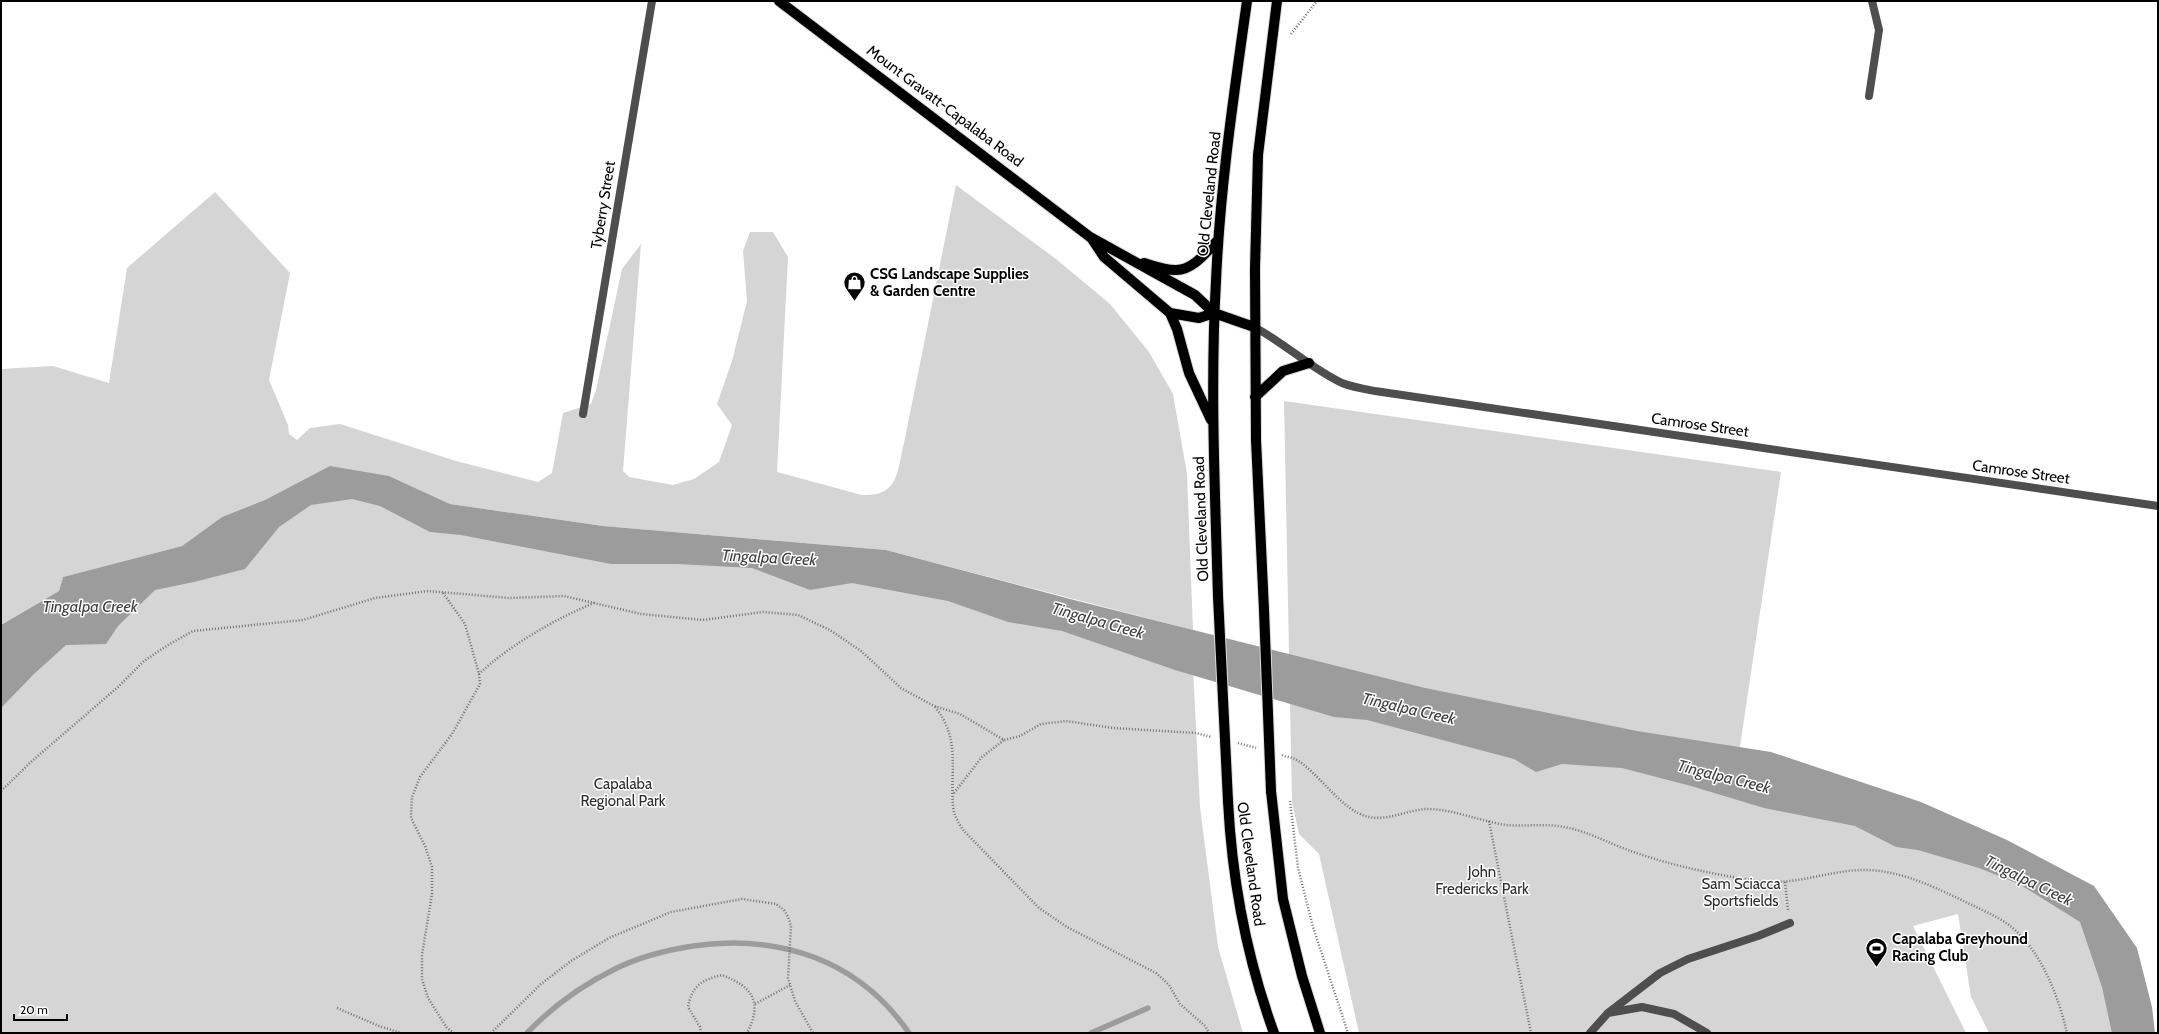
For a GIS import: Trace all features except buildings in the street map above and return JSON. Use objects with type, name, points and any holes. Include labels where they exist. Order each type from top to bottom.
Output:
[{"type":"main road","name":"Mount Gravatt-Capalaba Road","points":[[780,1],[1090,237],[1195,296],[1214,313],[1254,326]]},
{"type":"main road","name":"Old Cleveland Road","points":[[1248,1],[1228,142],[1218,240],[1214,313],[1212,424],[1218,596],[1228,802],[1235,875],[1246,936],[1274,1033]]},
{"type":"main road","name":"Old Cleveland Road","points":[[1277,1],[1258,154],[1254,326],[1255,397],[1271,791],[1283,899],[1300,969],[1320,1033]]},
{"type":"main road","name":"Mount Gravatt-Capalaba Road","points":[[1090,237],[1104,257],[1170,313]]},
{"type":"main road","points":[[1132,261],[1176,270],[1196,263],[1218,240]]},
{"type":"main road","points":[[1170,313],[1200,318],[1214,313]]},
{"type":"main road","points":[[1170,313],[1177,328],[1189,373],[1212,424]]},
{"type":"main road","points":[[1255,397],[1278,374],[1309,363]]},
{"type":"street","name":"Tyberry Street","points":[[583,414],[652,1]]},
{"type":"street","points":[[1869,96],[1879,30],[1872,1]]},
{"type":"street","name":"Camrose Street","points":[[1254,326],[1274,337],[1309,363],[1344,384],[1375,391],[2158,506]]},
{"type":"street","points":[[1590,1033],[1608,1013],[1660,972],[1688,959],[1758,936],[1790,923]]},
{"type":"street","points":[[1608,1013],[1642,1007],[1674,1014],[1708,1033]]},
{"type":"path","points":[[1290,34],[1317,1]]},
{"type":"path","points":[[1,791],[32,761],[118,687],[144,662],[168,645],[193,632],[303,620],[374,598],[400,593],[428,591],[509,598],[564,596],[642,614],[703,620],[763,612],[798,615],[830,630],[861,651],[901,688],[934,706],[960,714],[1004,740]]},
{"type":"path","points":[[442,592],[465,624],[479,674],[480,684],[452,734],[420,777],[412,797],[411,818],[425,846],[432,867],[432,894],[422,955],[422,979],[428,998],[447,1028],[454,1033]]},
{"type":"path","points":[[479,674],[490,663],[563,616],[594,602]]},
{"type":"path","points":[[934,706],[943,717],[949,736],[954,760],[953,807],[957,820],[964,832],[1039,908],[1067,927],[1156,973],[1169,985],[1180,1004],[1197,1018],[1209,1033]]},
{"type":"path","points":[[954,793],[982,757],[1004,740],[1020,736],[1041,724],[1066,721],[1113,728],[1196,733],[1218,738]]},
{"type":"path","points":[[1233,742],[1261,749]]},
{"type":"path","points":[[1275,753],[1296,759],[1349,806],[1366,817],[1380,819],[1424,809],[1449,811],[1505,825],[1561,826],[1579,830],[1628,850],[1709,873],[1762,882],[1785,882],[1855,871],[1884,872],[1931,886],[2007,923],[2030,947],[2054,992],[2063,1016],[2067,1033]]},
{"type":"path","points":[[1290,801],[1298,868],[1313,927],[1348,1033]]},
{"type":"path","points":[[1489,821],[1531,1033]]},
{"type":"path","points":[[1785,882],[1790,923]]},
{"type":"path","points":[[491,1033],[541,984],[571,961],[609,938],[671,912],[742,899],[765,901],[776,904],[784,910],[790,926],[788,955],[790,984],[795,1001],[813,1033]]},
{"type":"path","points":[[701,1033],[700,1027],[688,1007],[690,994],[699,983],[722,975],[744,986],[751,994],[755,1004],[755,1015],[747,1033]]},
{"type":"path","points":[[755,1004],[790,984]]},
{"type":"path","points":[[338,1008],[378,1026],[401,1033]]},
{"type":"green space","points":[[956,185],[1056,259],[1110,304],[1149,352],[1173,394],[1187,474],[1193,630],[886,550],[603,526],[450,504],[389,476],[267,499],[222,517],[182,546],[63,577],[59,591],[1,625],[1,369],[53,366],[109,383],[127,268],[215,192],[290,273],[269,380],[288,425],[289,434],[297,440],[310,428],[340,424],[456,461],[538,482],[552,473],[563,413],[591,404],[596,390],[622,269],[641,244],[623,471],[629,477],[673,485],[694,479],[719,462],[732,425],[717,404],[732,361],[747,301],[743,251],[750,232],[773,232],[788,257],[777,472],[862,495],[883,492],[890,487],[897,472]]},
{"type":"green space","points":[[1284,401],[1781,472],[1735,780],[1795,793],[2091,910],[2136,1033],[1989,1033],[1971,997],[1958,914],[1913,926],[1966,1033],[1359,1033],[1319,854],[1299,834],[1292,802]]},
{"type":"green space","name":"Capalaba Regional Park","points":[[337,487],[430,517],[799,556],[1192,649],[1200,807],[1218,947],[1243,1033],[1,1033],[1,688],[37,649]]},
{"type":"water","name":"Tingalpa Creek","points":[[330,466],[389,476],[450,504],[603,526],[886,550],[1074,600],[1425,688],[1637,731],[1771,752],[1921,802],[2007,840],[2094,886],[2137,948],[2152,1007],[2155,1033],[2112,1033],[2102,987],[2080,922],[2019,884],[1979,868],[1918,850],[1896,847],[1855,826],[1764,808],[1691,786],[1622,768],[1562,764],[1536,772],[1514,759],[1367,720],[1334,717],[1175,670],[1062,631],[1008,622],[948,601],[852,583],[810,590],[752,568],[678,564],[611,564],[461,535],[430,532],[380,506],[352,499],[311,505],[279,527],[245,569],[155,590],[118,626],[106,644],[66,645],[34,674],[1,708],[1,625],[59,591],[63,577],[182,546],[222,517],[267,499]]},
{"type":"waterway","points":[[527,1033],[547,1014],[579,989],[624,965],[653,954],[693,946],[725,943],[756,944],[786,949],[814,957],[841,970],[866,986],[889,1008],[909,1033]]},
{"type":"waterway","points":[[1091,1033],[1148,1008]]},
{"type":"place","name":"CSG Landscape Supplies & Garden Centre","points":[[855,302]]},
{"type":"place","name":"Capalaba Greyhound Racing Club","points":[[1877,968]]},
{"type":"park label","name":"John Fredericks Park","points":[[1482,880]]},
{"type":"park label","name":"Sam Sciacca Sportsfields","points":[[1741,892]]}]
